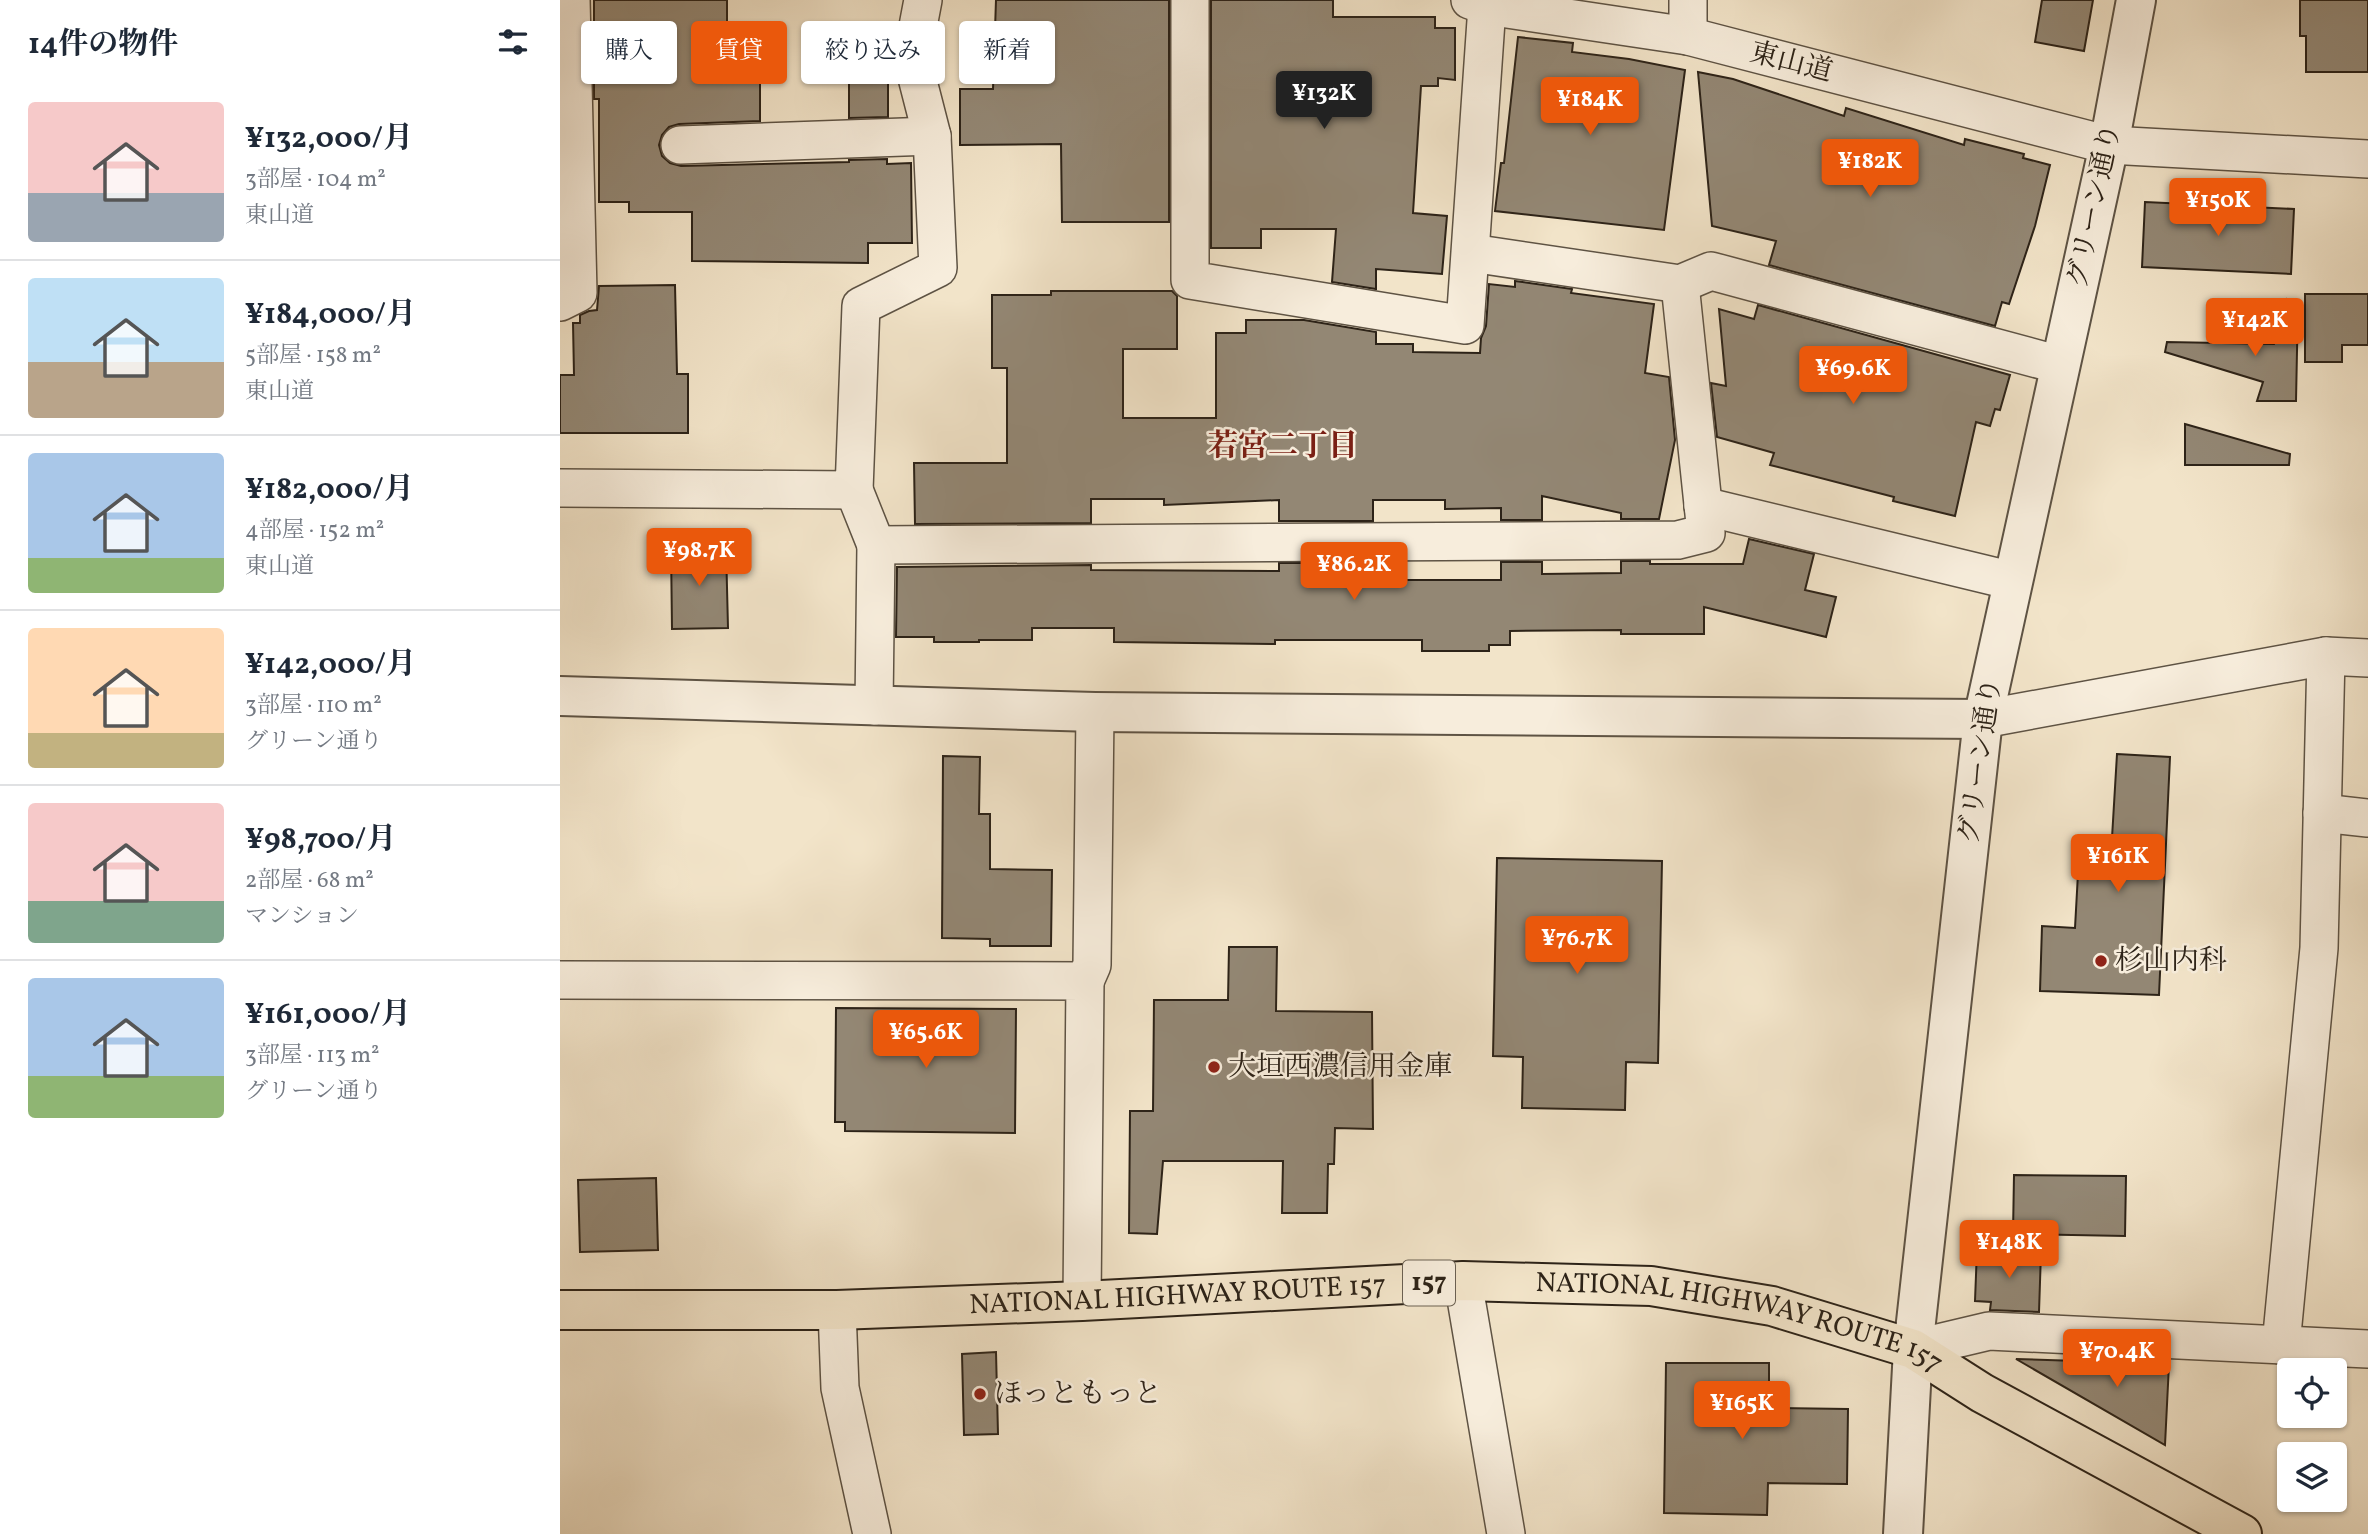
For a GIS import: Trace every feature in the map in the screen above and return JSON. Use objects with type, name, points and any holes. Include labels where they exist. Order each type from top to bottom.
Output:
[{"type":"highway","name":"NATIONAL HIGHWAY ROUTE 157","points":[[560,1310],[837,1310],[1082,1301],[1463,1281],[1651,1286],[1772,1306],[1913,1349],[1982,1393],[2242,1534]]},
{"type":"street","points":[[560,302],[578,293],[571,0]]},
{"type":"street","points":[[874,706],[876,545],[854,490],[861,306],[938,268],[932,136],[912,58],[923,0]]},
{"type":"street","points":[[1190,0],[1190,280],[1465,325],[1471,253],[1478,3]]},
{"type":"street","points":[[1688,0],[1688,37]]},
{"type":"street","name":"グリーン通り","points":[[1903,1534],[1913,1349],[1983,719],[2109,145],[2136,0]]},
{"type":"street","name":"東山道","points":[[1478,3],[1688,37],[2109,145],[2368,159]]},
{"type":"street","points":[[680,145],[932,136]]},
{"type":"street","points":[[1471,253],[1680,284],[1711,271],[2060,365]]},
{"type":"street","points":[[876,545],[1678,540],[1706,533],[1680,284]]},
{"type":"street","points":[[560,488],[854,490]]},
{"type":"street","points":[[1703,506],[2013,581]]},
{"type":"street","points":[[560,696],[1095,712],[1983,719],[2326,656],[2368,658]]},
{"type":"street","points":[[2281,1345],[2319,948],[2326,656]]},
{"type":"street","points":[[1082,1301],[1085,981],[1092,965],[1095,712]]},
{"type":"street","points":[[2322,813],[2368,818]]},
{"type":"street","points":[[560,980],[1085,981]]},
{"type":"street","points":[[1463,1281],[1506,1534]]},
{"type":"street","points":[[837,1310],[840,1388],[872,1534]]},
{"type":"street","points":[[1913,1349],[1989,1331],[2368,1349]]},
{"type":"building","points":[[594,0],[727,0],[727,21],[691,21],[691,84],[760,84],[760,121],[679,124],[669,127],[662,135],[659,145],[662,156],[670,163],[681,166],[887,159],[887,164],[911,163],[912,243],[868,243],[868,263],[692,261],[692,212],[629,212],[629,202],[599,202],[599,99],[594,99],[594,84],[677,84],[677,21],[594,21]]},
{"type":"building","points":[[996,0],[1169,0],[1169,222],[1062,222],[1061,144],[960,145],[960,89],[993,89],[993,84],[1055,84],[1055,21],[995,21]]},
{"type":"building","points":[[1211,0],[1333,0],[1333,17],[1435,17],[1435,28],[1455,28],[1455,80],[1438,78],[1438,86],[1421,86],[1413,213],[1447,216],[1442,274],[1376,269],[1376,289],[1332,282],[1336,229],[1261,229],[1261,248],[1211,248]]},
{"type":"building","points":[[2042,0],[2093,0],[2084,51],[2035,42]]},
{"type":"building","points":[[2300,0],[2368,0],[2368,72],[2306,72],[2306,36],[2300,36]]},
{"type":"building","points":[[1518,37],[1573,43],[1572,52],[1685,70],[1664,230],[1495,211],[1501,163],[1504,163]]},
{"type":"building","points":[[1698,72],[1733,79],[1844,116],[1846,108],[1964,145],[1965,139],[2024,154],[2023,158],[2050,165],[2035,226],[2009,304],[2002,302],[1995,326],[1769,265],[1776,241],[1712,226]]},
{"type":"building","points":[[849,84],[888,84],[888,117],[849,118]]},
{"type":"building","points":[[2145,202],[2294,209],[2291,274],[2142,267]]},
{"type":"building","points":[[1515,281],[1572,289],[1571,293],[1654,304],[1645,373],[1669,377],[1675,440],[1659,519],[1621,519],[1621,513],[1542,496],[1542,520],[1501,520],[1501,508],[1445,509],[1445,500],[1373,500],[1373,521],[1279,521],[1279,500],[1164,505],[1164,499],[1091,499],[1091,523],[915,524],[914,463],[1007,463],[1007,368],[992,368],[992,295],[1051,295],[1051,291],[1172,291],[1177,296],[1177,349],[1123,349],[1123,418],[1216,418],[1216,333],[1246,333],[1246,320],[1304,320],[1376,332],[1376,344],[1413,344],[1413,352],[1480,353],[1481,338],[1486,326],[1489,284],[1515,287]]},
{"type":"building","points":[[675,285],[677,374],[688,374],[688,433],[560,433],[560,375],[574,375],[573,323],[580,323],[580,315],[597,310],[599,286]]},
{"type":"building","points":[[2305,294],[2368,294],[2368,345],[2342,345],[2342,362],[2305,362]]},
{"type":"building","points":[[2287,299],[2298,301],[2296,401],[2257,401],[2263,382],[2165,352],[2167,342],[2274,344]]},
{"type":"building","points":[[1758,305],[2010,375],[2000,410],[1995,409],[1990,426],[1976,422],[1955,516],[1893,501],[1894,497],[1770,465],[1774,453],[1717,437],[1711,383],[1726,386],[1719,309],[1754,319]]},
{"type":"building","points":[[2185,424],[2290,454],[2289,465],[2185,465]]},
{"type":"building","points":[[1749,539],[1814,554],[1805,590],[1836,597],[1826,637],[1704,607],[1704,634],[1621,634],[1621,630],[1510,631],[1510,645],[1489,645],[1489,651],[1422,651],[1422,640],[1275,640],[1275,644],[1114,642],[1114,628],[1032,628],[1032,640],[934,642],[934,637],[896,637],[897,567],[1091,565],[1091,570],[1279,571],[1279,563],[1373,563],[1373,580],[1501,580],[1501,562],[1542,562],[1542,574],[1621,573],[1621,561],[1650,561],[1650,564],[1743,564]]},
{"type":"building","points":[[671,547],[726,547],[728,628],[672,629]]},
{"type":"building","points":[[2117,754],[2170,757],[2159,995],[2040,991],[2042,926],[2075,928],[2080,837],[2112,838]]},
{"type":"building","points":[[943,756],[980,757],[979,814],[990,814],[990,869],[1052,870],[1051,946],[990,946],[990,939],[942,938]]},
{"type":"building","points":[[1497,858],[1662,861],[1658,1063],[1626,1062],[1625,1110],[1522,1108],[1523,1057],[1493,1056]]},
{"type":"building","points":[[1229,947],[1277,947],[1276,1011],[1372,1012],[1373,1129],[1335,1128],[1334,1164],[1328,1164],[1327,1213],[1282,1213],[1283,1161],[1163,1161],[1157,1234],[1129,1233],[1130,1111],[1153,1111],[1154,1000],[1228,1000]]},
{"type":"building","points":[[836,1008],[1016,1009],[1015,1133],[845,1131],[845,1122],[835,1122]]},
{"type":"building","points":[[2014,1175],[2126,1176],[2125,1236],[2013,1234]]},
{"type":"building","points":[[656,1178],[658,1250],[580,1252],[578,1180]]},
{"type":"building","points":[[1977,1249],[2041,1252],[2039,1312],[1990,1310],[1991,1302],[1975,1301]]},
{"type":"building","name":"ほっともっと","points":[[996,1352],[998,1434],[964,1435],[962,1354]]},
{"type":"building","points":[[2016,1359],[2169,1364],[2165,1445]]},
{"type":"building","points":[[1666,1363],[1769,1363],[1769,1408],[1848,1409],[1847,1484],[1768,1483],[1767,1515],[1664,1513]]},
{"type":"place","name":"杉山内科","points":[[2101,961]]},
{"type":"place","name":"大垣西濃信用金庫","points":[[1214,1067]]},
{"type":"place","name":"ほっともっと","points":[[980,1394]]},
{"type":"district","name":"若宮二丁目","points":[[1283,447]]}]
